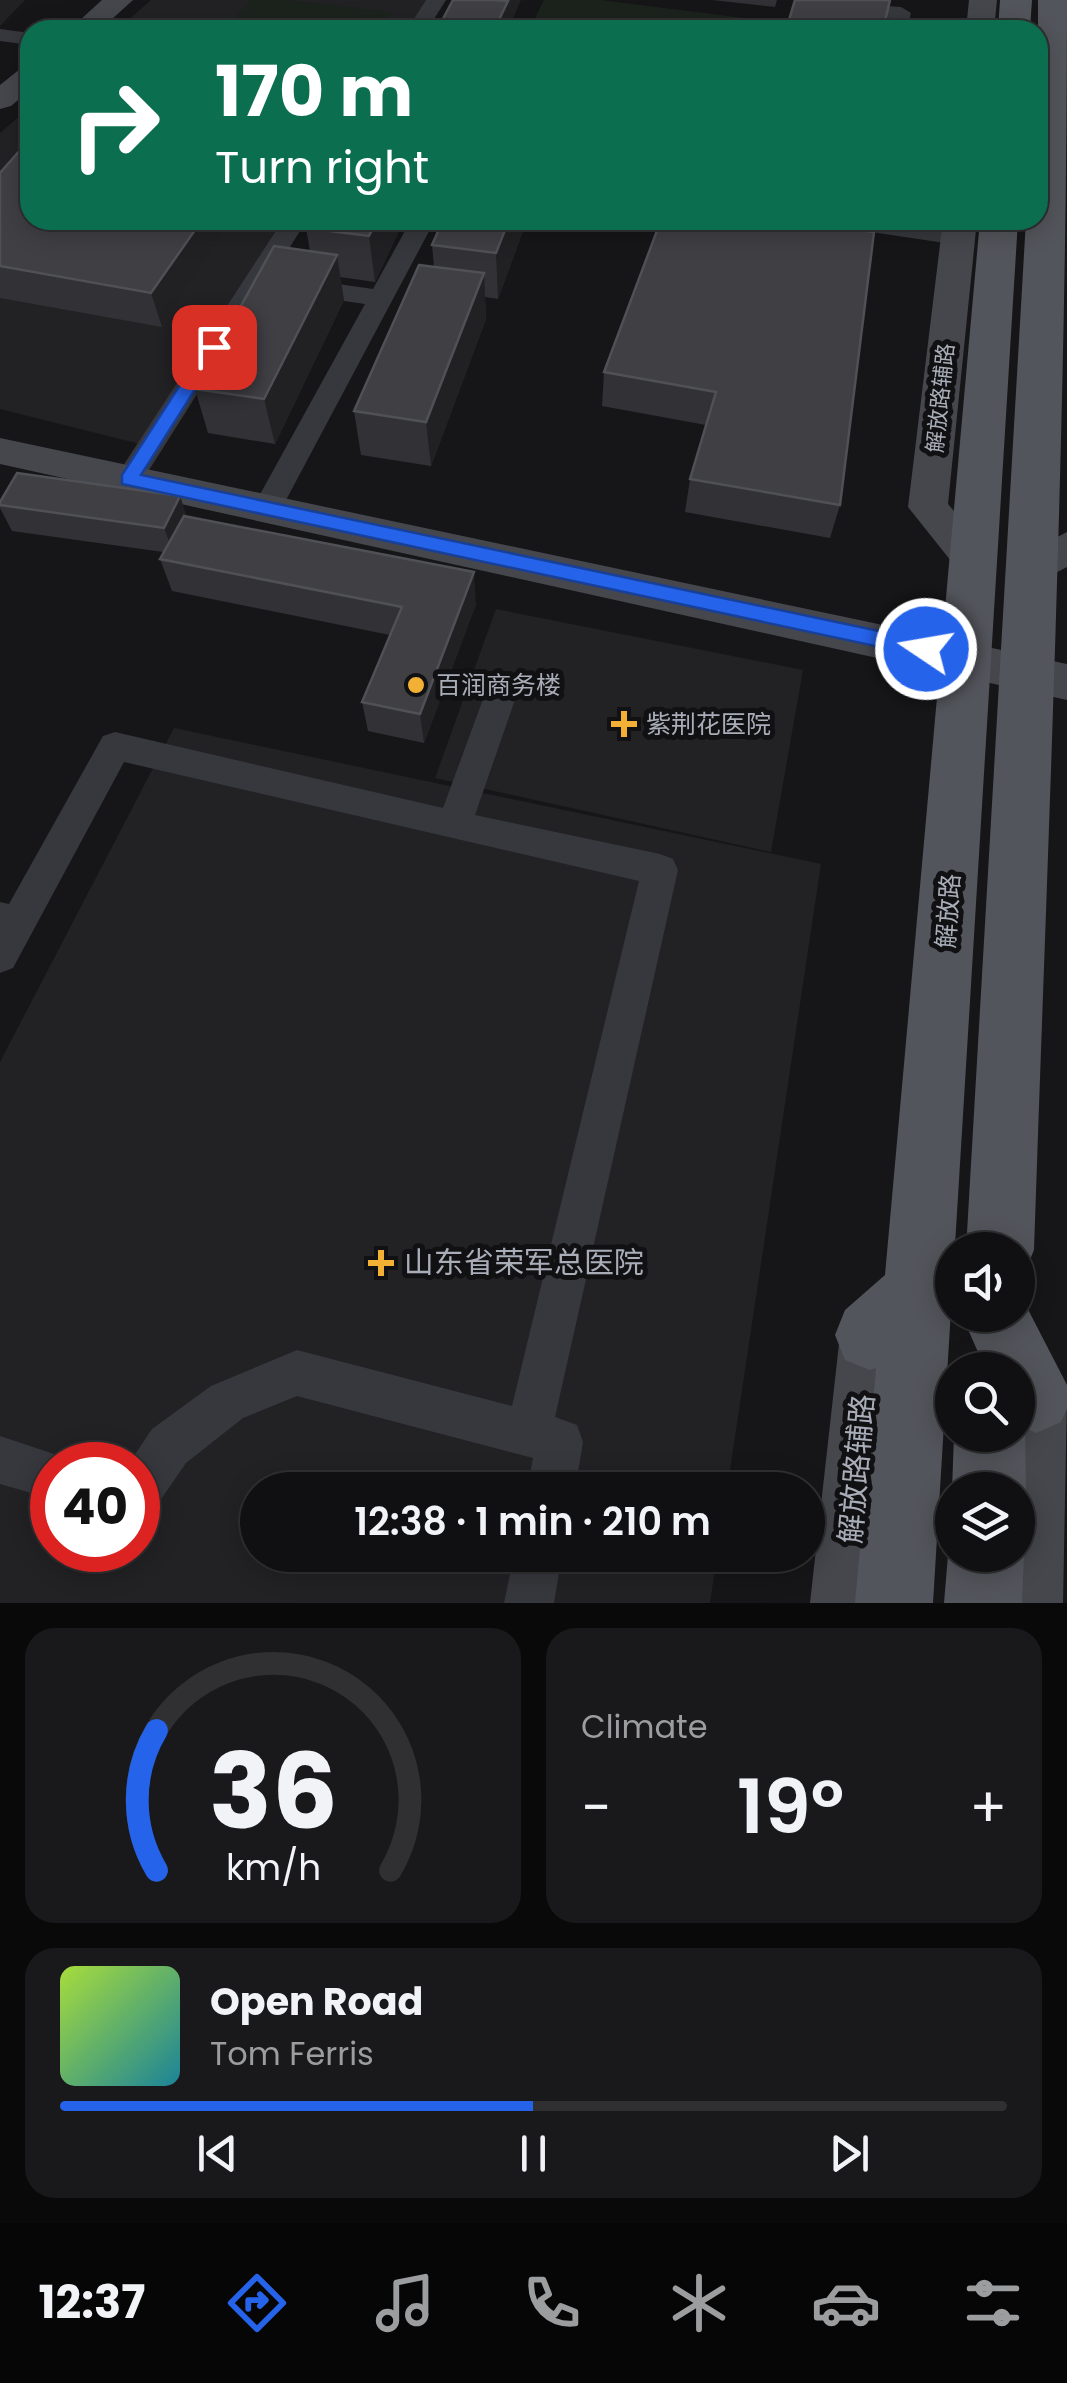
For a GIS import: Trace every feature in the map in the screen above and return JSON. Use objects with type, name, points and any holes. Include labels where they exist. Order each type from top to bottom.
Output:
[{"type":"main road","points":[[1001,1232],[1047,671],[1054,0]]},
{"type":"main road","name":"解放路","points":[[894,1603],[894,1313],[965,657],[999,230]]},
{"type":"main road","points":[[983,1603],[985,1572]]},
{"type":"street","points":[[96,20],[119,0]]},
{"type":"street","points":[[820,0],[819,3],[901,13],[899,20]]},
{"type":"street","points":[[0,100],[20,83]]},
{"type":"street","points":[[129,479],[289,230]]},
{"type":"street","points":[[267,508],[418,230]]},
{"type":"street","name":"解放路辅路","points":[[959,230],[928,507],[974,560]]},
{"type":"street","points":[[256,281],[381,298]]},
{"type":"street","points":[[0,452],[965,657],[1047,671]]},
{"type":"street","points":[[454,826],[502,691]]},
{"type":"street","points":[[6,933],[115,746],[660,870],[528,1434]]},
{"type":"street","name":"解放路辅路","points":[[844,1603],[894,1313]]},
{"type":"street","points":[[160,1460],[170,1446],[228,1402],[297,1373],[560,1442],[554,1472]]},
{"type":"street","points":[[1013,1452],[1030,1603]]},
{"type":"street","points":[[0,1460],[30,1469]]},
{"type":"street","points":[[529,1603],[535,1572]]},
{"type":"shaded area","points":[[151,0],[426,0],[414,20],[128,20]]},
{"type":"shaded area","points":[[250,0],[289,0],[392,12],[387,20],[233,20]]},
{"type":"shaded area","points":[[544,0],[600,0],[752,19],[752,20],[534,20]]},
{"type":"shaded area","points":[[20,116],[20,230],[284,230],[148,446],[0,409],[0,133]]},
{"type":"shaded area","name":"紫荆花医院","points":[[496,609],[803,670],[771,852],[435,778]]},
{"type":"shaded area","name":"山东省荣军总医院","points":[[174,728],[821,864],[730,1472],[240,1472],[240,1572],[715,1572],[710,1603],[0,1603],[0,1062]]},
{"type":"building","points":[[453,0],[508,1],[499,20],[442,20]]},
{"type":"building","points":[[795,0],[890,0],[885,20],[789,20]]},
{"type":"building","points":[[20,150],[20,230],[195,230],[151,293],[0,266],[0,173]]},
{"type":"building","points":[[322,230],[372,230],[369,236]]},
{"type":"building","points":[[439,230],[505,230],[496,253],[432,245]]},
{"type":"building","points":[[657,230],[874,232],[840,505],[690,479],[716,392],[604,372]]},
{"type":"building","points":[[274,246],[337,255],[264,399],[195,389]]},
{"type":"building","points":[[419,265],[484,273],[426,422],[354,411]]},
{"type":"building","points":[[17,473],[180,496],[164,528],[0,505]]},
{"type":"building","points":[[184,516],[474,572],[420,714],[362,702],[402,607],[160,559]]},
{"type":"place","name":"百润商务楼","points":[[416,685]]},
{"type":"place","name":"紫荆花医院","points":[[624,724]]},
{"type":"place","name":"山东省荣军总医院","points":[[381,1263]]},
{"type":"route","points":[[214,347],[129,479],[926,649]]}]
